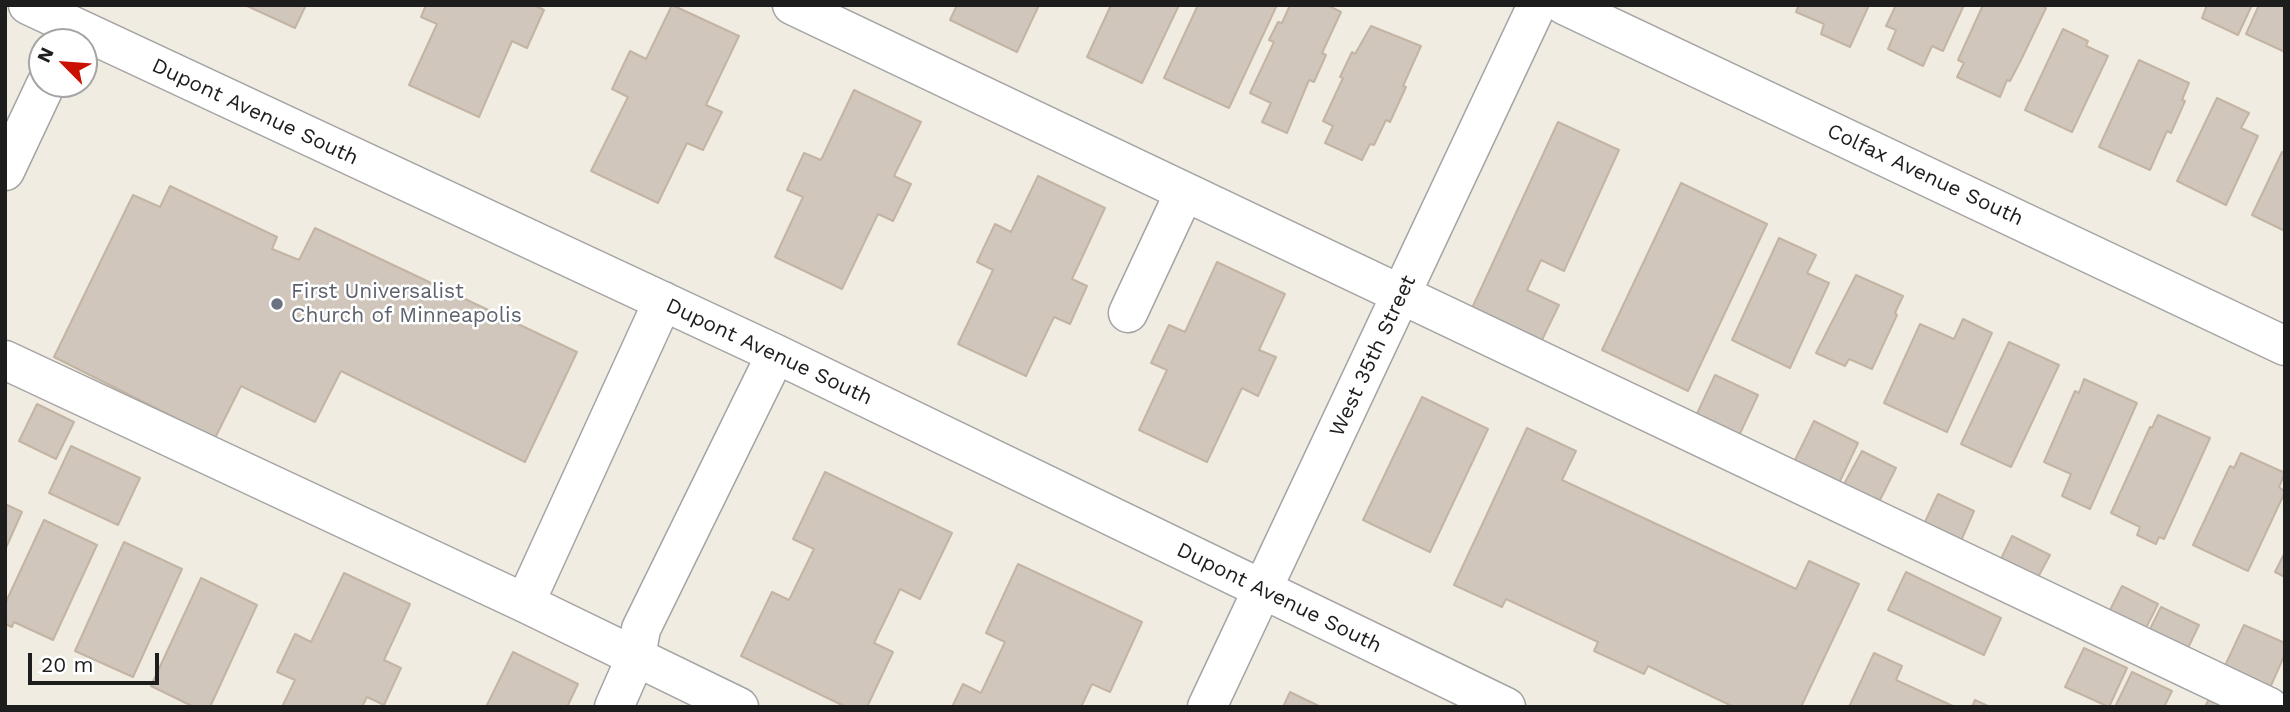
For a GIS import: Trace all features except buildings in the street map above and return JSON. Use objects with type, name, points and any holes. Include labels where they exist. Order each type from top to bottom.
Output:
[{"type":"street","name":"Dupont Avenue South","points":[[28,5],[776,354],[1506,707]]},
{"type":"street","points":[[792,5],[2269,707]]},
{"type":"street","name":"West 35th Street","points":[[1208,707],[1537,5]]},
{"type":"street","name":"Colfax Avenue South","points":[[1564,5],[2285,345]]},
{"type":"street","points":[[5,171],[39,98]]},
{"type":"street","points":[[1128,313],[1184,193]]},
{"type":"street","points":[[525,603],[663,301]]},
{"type":"street","points":[[614,707],[636,657],[641,629],[776,354]]},
{"type":"street","points":[[5,360],[525,603],[738,707]]},
{"type":"place","name":"First Universalist Church of Minneapolis","points":[[277,304]]}]
